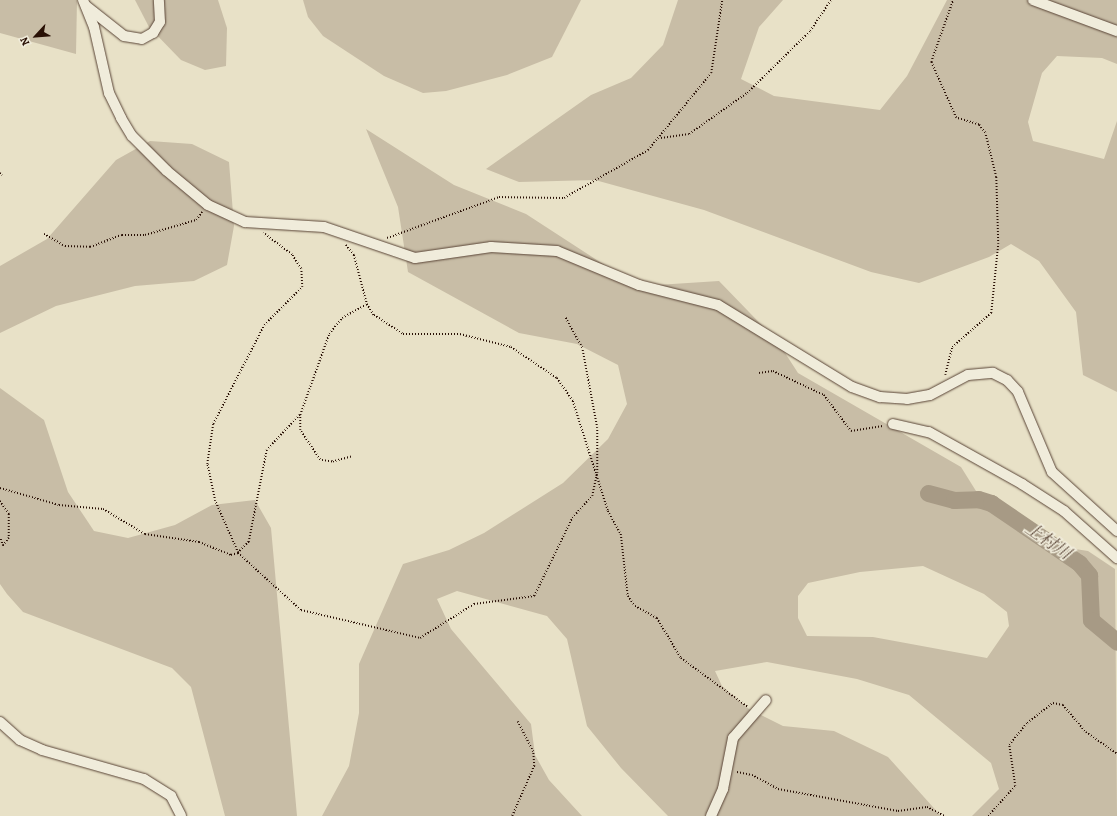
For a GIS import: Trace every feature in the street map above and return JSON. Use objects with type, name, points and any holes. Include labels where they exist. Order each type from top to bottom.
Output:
[{"type":"street","points":[[85,3],[124,36],[142,39],[153,33],[160,22],[159,0]]},
{"type":"street","points":[[1032,0],[1117,31]]},
{"type":"street","points":[[85,3],[109,94],[121,118],[132,136],[167,171],[208,205],[256,225],[324,227],[380,244],[399,255],[415,258],[491,247],[557,251],[639,285],[718,305],[852,387],[880,397],[908,399],[930,395],[944,387],[980,372],[993,373],[1008,380],[1029,412],[1052,472],[1117,531]]},
{"type":"street","points":[[893,424],[929,432],[1022,484],[1064,511],[1117,558]]},
{"type":"street","points":[[711,816],[723,789],[725,770],[733,738],[766,700]]},
{"type":"street","points":[[0,722],[20,740],[42,750],[156,785],[171,796],[181,816]]},
{"type":"path","points":[[380,244],[390,236],[499,197],[564,198],[648,150],[660,138],[711,73],[722,0]]},
{"type":"path","points":[[660,138],[689,134],[747,93],[810,31],[831,0]]},
{"type":"path","points":[[944,387],[946,364],[952,347],[991,313],[998,244],[996,177],[985,134],[979,125],[956,118],[931,62],[953,0]]},
{"type":"path","points":[[44,234],[65,246],[90,247],[122,235],[145,235],[196,220],[208,205]]},
{"type":"path","points":[[256,225],[268,230]]},
{"type":"path","points":[[256,225],[292,256],[301,269],[302,287],[264,325],[214,424],[207,464],[215,501],[238,553],[301,610],[420,638],[474,604],[534,596],[572,518],[592,496],[596,473],[597,428],[582,348],[565,317]]},
{"type":"path","points":[[338,241],[354,256],[367,304],[374,315],[403,334],[460,334],[511,347],[557,378],[573,401],[608,511],[621,534],[628,596],[635,606],[657,618],[681,658],[756,712]]},
{"type":"path","points":[[350,457],[332,462],[320,460],[300,430],[300,415],[329,334],[342,318],[367,304]]},
{"type":"path","points":[[759,373],[773,370],[824,395],[851,431],[893,424]]},
{"type":"path","points":[[0,488],[59,505],[103,509],[145,534],[199,542],[231,555],[238,553],[249,542],[267,450],[300,415]]},
{"type":"path","points":[[0,501],[9,514],[9,538],[4,546],[0,538]]},
{"type":"path","points":[[988,816],[1015,786],[1009,746],[1027,723],[1054,703],[1063,705],[1086,732],[1117,754]]},
{"type":"path","points":[[512,816],[534,766],[533,752],[518,722]]},
{"type":"path","points":[[725,770],[752,775],[778,789],[898,811],[927,806],[945,816]]},
{"type":"shaded area","points":[[0,0],[77,0],[76,54],[0,33]]},
{"type":"shaded area","points":[[135,0],[218,0],[227,28],[226,66],[205,70],[181,60],[149,27]]},
{"type":"shaded area","points":[[303,0],[581,0],[552,57],[507,75],[446,91],[423,93],[384,76],[323,36],[308,17]]},
{"type":"shaded area","points":[[678,0],[783,0],[759,27],[741,79],[774,96],[880,110],[907,76],[947,0],[1117,0],[1117,64],[1102,58],[1057,56],[1042,73],[1028,122],[1033,141],[1104,159],[1117,121],[1117,392],[1083,375],[1076,312],[1039,261],[1011,244],[989,257],[919,283],[871,272],[704,210],[595,180],[519,182],[486,169],[591,95],[631,78],[663,45]]},
{"type":"shaded area","points":[[366,129],[454,185],[526,214],[623,277],[657,285],[719,281],[778,342],[798,373],[961,467],[981,499],[1043,544],[1088,551],[1115,569],[1117,816],[972,816],[999,789],[991,763],[909,695],[857,679],[767,662],[715,671],[722,686],[749,709],[783,726],[834,731],[888,757],[941,816],[668,816],[621,768],[587,726],[567,639],[547,616],[457,591],[437,599],[451,629],[531,724],[535,755],[549,780],[582,816],[322,816],[349,766],[359,713],[359,664],[403,564],[449,550],[484,533],[563,483],[608,439],[627,404],[618,365],[577,344],[519,333],[408,272],[398,207]],"holes":[[[923,566],[984,594],[1007,612],[1009,626],[987,658],[873,637],[807,636],[798,618],[798,596],[808,583],[860,572]]]},
{"type":"shaded area","points":[[150,141],[192,144],[229,162],[234,226],[227,265],[194,281],[135,286],[56,306],[0,333],[0,266],[47,239],[116,160]]},
{"type":"shaded area","points":[[0,388],[44,420],[68,492],[94,531],[128,538],[175,525],[212,505],[255,500],[271,528],[297,816],[225,816],[191,687],[172,668],[23,612],[0,584]]},
{"type":"waterway","name":"上村川","points":[[928,493],[954,500],[978,499],[991,503],[1079,563],[1089,575],[1091,620],[1117,642]]}]
